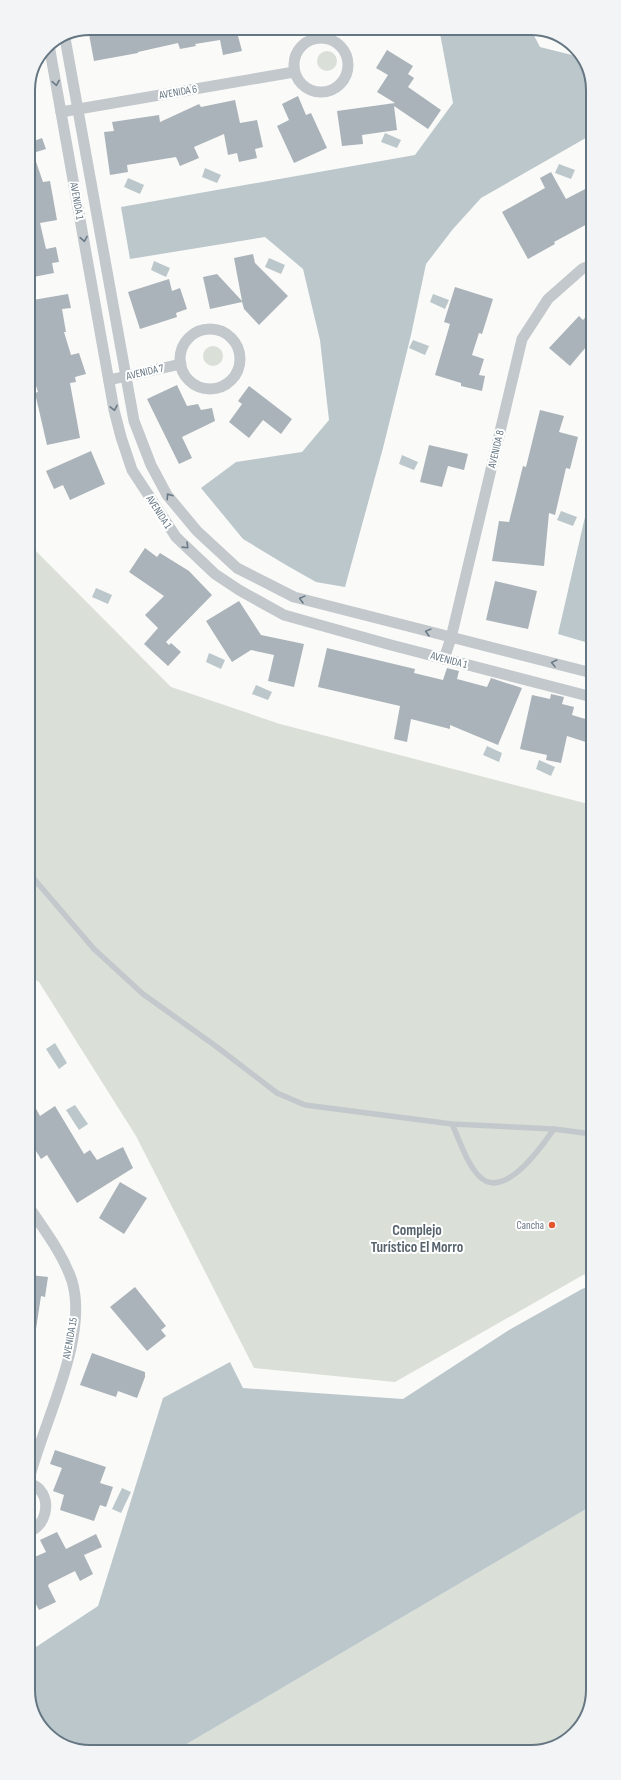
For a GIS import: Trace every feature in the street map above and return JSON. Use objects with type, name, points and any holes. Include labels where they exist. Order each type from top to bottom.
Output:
[{"type":"street","points":[[318,38],[333,41],[344,51],[347,58],[348,66],[344,80],[338,86],[324,92],[316,92],[302,85],[294,72],[295,57],[298,50],[310,40],[318,38]]},
{"type":"street","name":"AVENIDA 1","points":[[66,41],[134,421],[151,465],[167,495],[197,530],[237,568],[294,597],[586,672]]},
{"type":"street","name":"AVENIDA 1","points":[[50,52],[109,380],[121,437],[136,476],[176,537],[215,574],[239,590],[284,615],[444,659],[586,695]]},
{"type":"street","name":"AVENIDA 6","points":[[61,112],[294,72]]},
{"type":"street","name":"AVENIDA 8","points":[[444,659],[522,339],[548,299],[582,269],[586,267]]},
{"type":"street","points":[[205,329],[221,330],[227,334],[234,339],[240,353],[239,369],[235,376],[223,386],[216,388],[200,387],[193,383],[187,378],[181,364],[182,349],[186,342],[198,332],[205,329]]},
{"type":"street","name":"AVENIDA 7","points":[[109,380],[181,364]]},
{"type":"street","points":[[239,590],[250,574]]},
{"type":"street","name":"AVENIDA 15","points":[[35,1215],[62,1258],[72,1283],[75,1307],[71,1348],[35,1460]]},
{"type":"street","points":[[35,1486],[41,1490],[46,1505],[43,1520],[35,1527]]},
{"type":"lane","points":[[35,880],[94,950],[143,994],[217,1047],[277,1093],[305,1105],[452,1124],[554,1129],[586,1133]]},
{"type":"lane","points":[[452,1124],[470,1162],[480,1176],[489,1182],[498,1182],[512,1176],[525,1166],[539,1151],[554,1129]]},
{"type":"shaded area","points":[[440,35],[534,35],[540,47],[573,55],[577,59],[586,83],[586,138],[481,198],[453,229],[426,264],[411,335],[383,448],[345,587],[316,582],[243,539],[201,488],[236,462],[302,452],[329,420],[320,340],[303,269],[265,237],[130,259],[121,207],[415,155],[453,103]]},
{"type":"shaded area","points":[[327,51],[334,54],[337,61],[334,68],[327,71],[320,68],[317,61],[320,54]]},
{"type":"shaded area","points":[[385,133],[401,140],[397,148],[381,142]]},
{"type":"shaded area","points":[[559,164],[575,170],[571,179],[555,173]]},
{"type":"shaded area","points":[[205,168],[221,175],[217,183],[202,177]]},
{"type":"shaded area","points":[[128,178],[144,185],[140,194],[124,187]]},
{"type":"shaded area","points":[[269,258],[285,265],[281,274],[265,267]]},
{"type":"shaded area","points":[[154,261],[170,268],[166,277],[151,270]]},
{"type":"shaded area","points":[[433,294],[449,300],[445,309],[430,302]]},
{"type":"shaded area","points":[[413,340],[429,346],[425,355],[409,348]]},
{"type":"shaded area","points":[[213,346],[220,349],[223,356],[220,363],[213,366],[206,363],[203,356],[206,349]]},
{"type":"shaded area","points":[[402,455],[418,462],[414,470],[399,464]]},
{"type":"shaded area","points":[[561,511],[577,517],[573,526],[557,520]]},
{"type":"shaded area","points":[[586,513],[586,642],[558,634]]},
{"type":"shaded area","points":[[35,550],[171,687],[280,724],[586,803],[586,1274],[395,1382],[254,1368],[136,1136],[39,982],[35,980]]},
{"type":"shaded area","points":[[96,588],[112,595],[108,604],[92,597]]},
{"type":"shaded area","points":[[209,653],[225,660],[221,669],[206,662]]},
{"type":"shaded area","points":[[256,685],[272,692],[268,700],[252,694]]},
{"type":"shaded area","points":[[487,746],[502,753],[499,762],[483,755]]},
{"type":"shaded area","points":[[539,760],[555,767],[551,776],[536,769]]},
{"type":"shaded area","points":[[55,1043],[67,1063],[59,1069],[46,1049]]},
{"type":"shaded area","points":[[75,1105],[88,1124],[79,1130],[66,1110]]},
{"type":"shaded area","points":[[586,1287],[586,1509],[185,1745],[86,1745],[69,1741],[59,1736],[44,1721],[35,1697],[35,1648],[98,1606],[163,1398],[230,1362],[243,1388],[403,1399],[509,1330]]},
{"type":"shaded area","points":[[122,1488],[131,1492],[121,1513],[112,1509]]},
{"type":"shaded area","points":[[586,1509],[586,1697],[583,1708],[575,1723],[562,1736],[538,1745],[185,1745]]},
{"type":"building","points":[[89,35],[244,35],[238,36],[242,51],[223,55],[220,40],[195,44],[196,46],[180,49],[178,43],[138,53],[94,61]]},
{"type":"building","points":[[387,50],[413,66],[408,74],[414,78],[408,87],[441,110],[428,129],[394,106],[397,130],[362,135],[363,144],[342,146],[337,111],[395,103],[377,92],[388,75],[376,68]]},
{"type":"building","points":[[298,96],[306,115],[311,113],[327,148],[294,163],[277,126],[289,120],[282,104]]},
{"type":"building","points":[[235,100],[240,123],[257,120],[263,147],[255,149],[257,158],[239,162],[237,153],[228,155],[224,134],[194,147],[199,158],[180,166],[176,157],[127,165],[128,172],[110,175],[104,132],[114,131],[112,122],[159,115],[160,122],[199,104],[201,107]]},
{"type":"building","points":[[42,138],[46,149],[35,152],[35,140]]},
{"type":"building","points":[[35,159],[43,182],[50,181],[57,220],[40,223],[46,249],[56,247],[59,262],[52,263],[54,273],[35,277]]},
{"type":"building","points":[[551,172],[566,199],[586,189],[586,225],[554,242],[555,244],[528,259],[502,212],[545,188],[540,178]]},
{"type":"building","points":[[253,254],[255,263],[288,296],[259,325],[244,309],[242,302],[210,309],[203,277],[217,274],[242,301],[234,258]]},
{"type":"building","points":[[169,279],[172,291],[180,288],[187,309],[176,313],[177,317],[140,329],[128,292]]},
{"type":"building","points":[[455,287],[493,299],[482,334],[479,333],[472,355],[484,359],[479,375],[485,376],[482,391],[461,386],[461,383],[435,375],[450,324],[444,322]]},
{"type":"building","points":[[68,294],[71,308],[62,309],[66,332],[64,332],[71,355],[79,353],[86,374],[75,377],[76,382],[70,383],[80,438],[47,445],[35,393],[38,392],[35,383],[35,300]]},
{"type":"building","points":[[579,316],[583,320],[586,317],[586,347],[570,366],[549,348]]},
{"type":"building","points":[[177,385],[187,406],[198,404],[201,410],[212,408],[215,421],[182,437],[192,458],[179,464],[147,399]]},
{"type":"building","points":[[249,386],[292,419],[281,434],[263,420],[249,438],[229,422],[242,404],[238,401]]},
{"type":"building","points":[[540,410],[564,416],[559,432],[578,437],[570,469],[566,468],[555,515],[549,513],[544,566],[492,561],[499,521],[509,522],[523,466],[526,467]]},
{"type":"building","points":[[429,445],[468,454],[464,470],[448,466],[442,487],[420,482]]},
{"type":"building","points":[[91,451],[105,484],[70,500],[63,485],[54,489],[46,471]]},
{"type":"building","points":[[145,548],[157,557],[160,553],[189,571],[212,595],[166,642],[169,645],[171,643],[181,652],[168,666],[144,644],[158,628],[145,615],[164,596],[129,572]]},
{"type":"building","points":[[495,581],[537,591],[528,629],[486,620]]},
{"type":"building","points":[[239,601],[261,635],[304,644],[294,687],[268,681],[274,655],[251,650],[232,662],[206,621]]},
{"type":"building","points":[[327,648],[415,669],[414,673],[443,680],[447,668],[459,671],[457,679],[487,687],[491,678],[522,688],[498,745],[450,725],[450,729],[411,719],[407,742],[394,739],[400,706],[318,687]]},
{"type":"building","points":[[551,694],[564,697],[562,704],[574,707],[572,715],[586,719],[586,742],[567,736],[561,763],[546,760],[547,755],[520,749],[532,695],[550,699]]},
{"type":"building","points":[[55,1106],[84,1154],[90,1150],[97,1160],[123,1147],[133,1168],[77,1203],[47,1155],[41,1159],[35,1150],[35,1107],[40,1116]]},
{"type":"building","points":[[120,1182],[147,1198],[124,1234],[99,1218]]},
{"type":"building","points":[[35,1276],[48,1277],[45,1297],[41,1296],[36,1329]]},
{"type":"building","points":[[135,1287],[166,1326],[161,1330],[166,1336],[147,1351],[110,1307]]},
{"type":"building","points":[[92,1353],[145,1372],[145,1377],[137,1398],[118,1391],[116,1397],[80,1385]]},
{"type":"building","points":[[55,1450],[106,1467],[100,1483],[113,1487],[106,1507],[100,1505],[94,1521],[60,1510],[64,1495],[53,1491],[62,1468],[50,1464]]},
{"type":"building","points":[[57,1532],[66,1549],[96,1534],[102,1547],[84,1555],[93,1574],[80,1581],[75,1571],[49,1584],[48,1586],[56,1602],[39,1610],[35,1602],[35,1557],[46,1552],[40,1540]]},
{"type":"place","name":"Cancha","points":[[552,1225]]},
{"type":"district","name":"Complejo Turístico El Morro","points":[[417,1238]]}]
